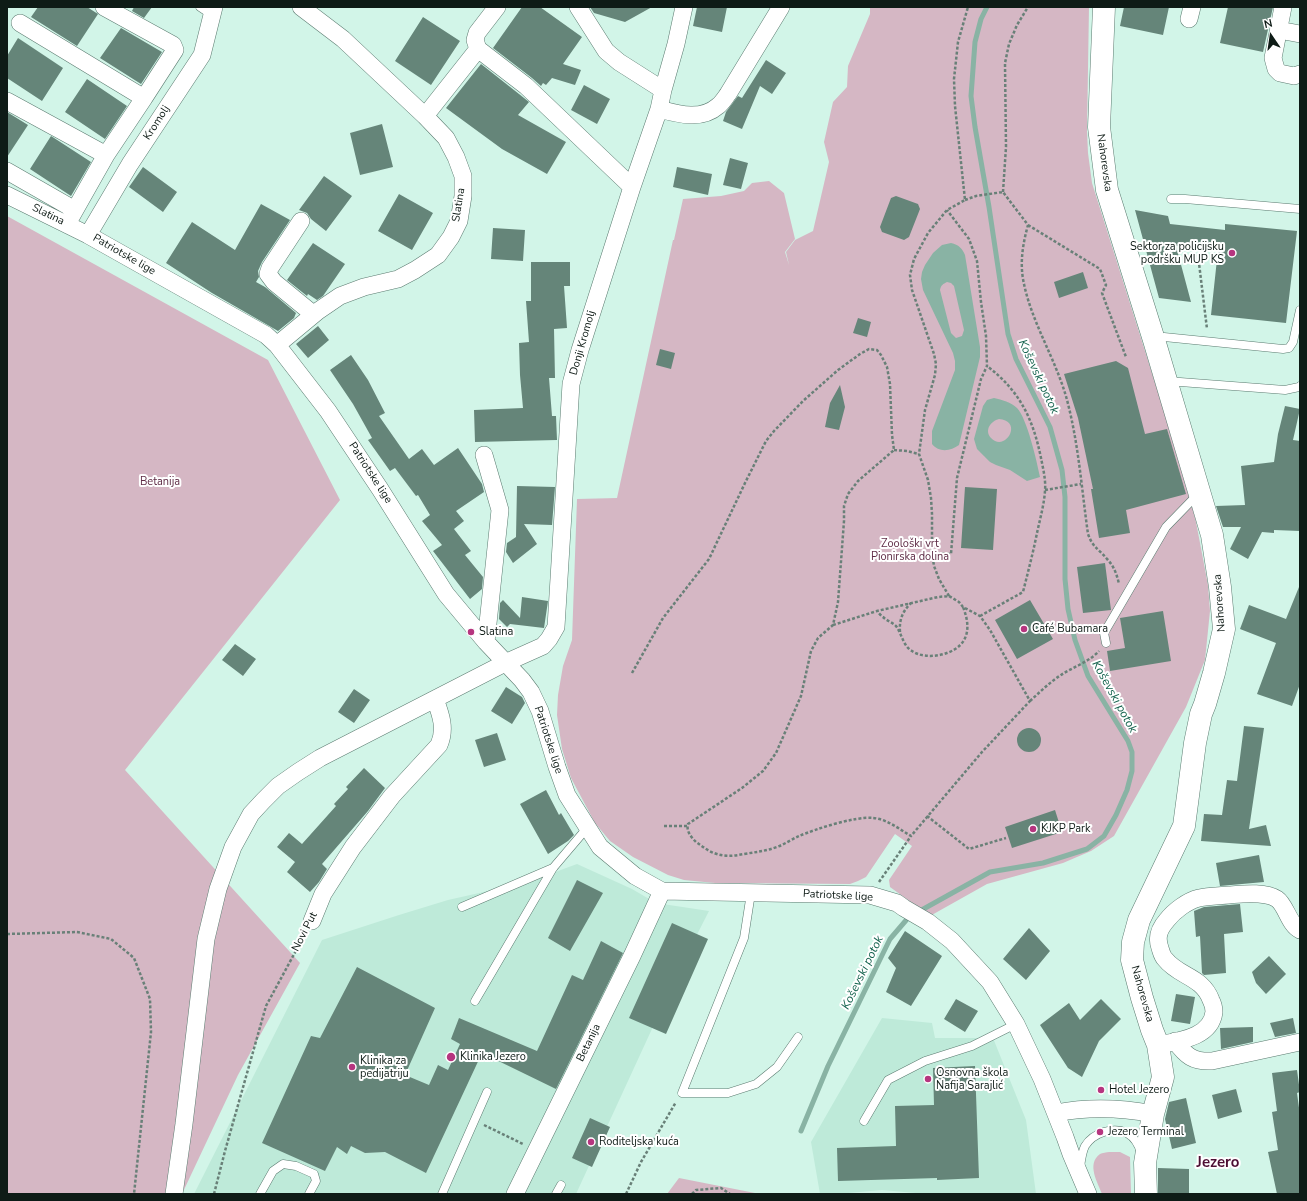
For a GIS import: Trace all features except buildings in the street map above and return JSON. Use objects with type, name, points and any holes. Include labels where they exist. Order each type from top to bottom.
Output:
[{"type":"street","points":[[7,171],[71,217],[106,155],[175,50],[173,45],[104,7]]},
{"type":"street","name":"Slatina","points":[[277,345],[314,314],[340,296],[398,279],[438,255],[459,221],[463,196],[463,176],[456,157],[446,138],[425,116],[343,39],[301,7]]},
{"type":"street","points":[[497,7],[477,33],[475,40],[478,49],[526,86],[632,187]]},
{"type":"street","points":[[578,7],[606,51],[619,62],[663,90]]},
{"type":"street","name":"Donji Kromolj","points":[[174,1194],[184,1124],[206,939],[218,889],[233,847],[251,814],[278,786],[320,758],[505,663],[543,646],[549,640],[556,627],[571,384],[580,350],[632,187],[659,109],[684,7]]},
{"type":"street","points":[[659,109],[683,115],[703,114],[717,107],[728,94],[781,7]]},
{"type":"street","name":"Nahorevska","points":[[1104,7],[1099,127],[1107,190],[1154,340],[1212,535],[1216,555],[1224,629],[1195,743],[1184,826],[1139,920],[1133,942],[1132,960],[1148,1018],[1167,1043],[1162,1078],[1153,1114],[1145,1163],[1146,1194]]},
{"type":"street","points":[[1283,7],[1273,58],[1276,69],[1280,73],[1294,76],[1300,74]]},
{"type":"street","name":"Kromolj","points":[[88,234],[130,164],[202,55],[209,10]]},
{"type":"street","points":[[20,23],[144,98]]},
{"type":"street","points":[[1279,30],[1300,34]]},
{"type":"street","points":[[425,116],[478,49]]},
{"type":"street","points":[[7,101],[106,155]]},
{"type":"street","name":"Slatina","points":[[7,195],[71,217],[88,234]]},
{"type":"street","points":[[301,221],[270,268],[268,274],[274,282],[314,314]]},
{"type":"street","name":"Patriotske lige","points":[[88,234],[266,335],[277,345],[328,411],[380,489],[446,594],[486,642],[522,680],[540,711],[557,767],[568,795],[587,828],[600,847],[635,876],[662,891],[870,896],[897,903],[928,922],[952,941],[990,982],[1016,1024],[1042,1079],[1088,1194]]},
{"type":"street","points":[[484,455],[500,510],[486,642]]},
{"type":"street","name":"Novi Put","points":[[312,921],[323,894],[353,847],[392,796],[439,745],[443,737],[443,725],[435,700]]},
{"type":"street","name":"Betanija","points":[[515,1194],[632,956],[662,891]]},
{"type":"street","points":[[1167,1043],[1198,1035],[1207,1028],[1214,1012],[1214,1005],[1209,993],[1201,984],[1174,968],[1164,958],[1158,936],[1161,928],[1176,911],[1198,898],[1237,894],[1262,894],[1277,899],[1291,921],[1300,930]]},
{"type":"street","points":[[1167,1043],[1193,1059],[1202,1062],[1300,1042]]},
{"type":"street","points":[[1056,1113],[1088,1109],[1137,1111],[1153,1114]]},
{"type":"lane","points":[[1171,200],[1185,199],[1300,209]]},
{"type":"lane","points":[[1154,340],[1164,337],[1283,349],[1289,348],[1294,342],[1300,310]]},
{"type":"lane","points":[[1166,381],[1284,390],[1293,389],[1300,386]]},
{"type":"lane","points":[[1106,643],[1104,633],[1166,527],[1200,492]]},
{"type":"lane","points":[[475,1001],[553,868],[587,828]]},
{"type":"lane","points":[[462,907],[553,868]]},
{"type":"lane","points":[[750,893],[744,938],[682,1093],[728,1093],[756,1084],[777,1067],[798,1037]]},
{"type":"lane","points":[[864,1121],[888,1080],[925,1061],[972,1046],[1016,1024]]},
{"type":"lane","points":[[442,1194],[487,1092]]},
{"type":"lane","points":[[1080,1173],[1081,1157],[1085,1146],[1095,1136],[1105,1132],[1117,1130],[1128,1133],[1138,1144],[1145,1163]]},
{"type":"lane","points":[[260,1194],[273,1171],[283,1164],[296,1166],[314,1174],[316,1181],[309,1194]]},
{"type":"lane","points":[[556,1194],[561,1185]]},
{"type":"path","points":[[965,200],[954,106],[954,79],[958,42],[968,7]]},
{"type":"path","points":[[1028,7],[1017,25],[1009,44],[1005,63],[1006,147],[1002,192],[1028,225],[1100,269],[1106,285],[1102,293],[1126,357]]},
{"type":"path","points":[[877,611],[883,618],[896,626],[908,648],[920,655],[937,656],[947,653],[964,641],[967,634],[967,619],[963,607],[959,602],[949,596],[939,579],[934,566],[932,553],[931,498],[928,480],[919,454],[925,410],[935,375],[936,364],[912,290],[910,275],[914,259],[922,243],[947,210],[976,196],[1002,192]]},
{"type":"path","points":[[932,553],[951,554],[958,478],[980,379],[987,366],[986,336],[977,261],[969,239],[947,210]]},
{"type":"path","points":[[1028,225],[1023,244],[1023,279],[1036,321],[1058,373],[1069,406],[1077,445],[1088,534],[1092,544],[1107,558],[1113,567],[1117,576],[1122,601]]},
{"type":"path","points":[[1198,255],[1208,342]]},
{"type":"path","points":[[632,673],[663,618],[709,559],[745,483],[766,442],[774,431],[803,400],[838,370],[860,354],[870,349],[877,350],[887,367],[890,384],[894,450]]},
{"type":"path","points":[[980,616],[1023,592],[1043,509],[1045,490],[1039,447],[1024,406],[1014,391],[1001,377],[987,366]]},
{"type":"path","points":[[833,625],[838,602],[844,506],[848,494],[858,481],[894,450],[919,454]]},
{"type":"path","points":[[1045,490],[1081,484]]},
{"type":"path","points":[[664,826],[687,826],[764,771],[776,753],[801,696],[811,651],[818,638],[833,625],[911,602],[949,596]]},
{"type":"path","points":[[901,634],[901,616],[911,602]]},
{"type":"path","points":[[963,607],[980,616],[990,630],[1030,701]]},
{"type":"path","points":[[870,896],[911,836],[982,752],[1046,686],[1076,665],[1092,658]]},
{"type":"path","points":[[927,816],[969,848],[1006,838]]},
{"type":"path","points":[[687,826],[688,832],[694,840],[715,854],[724,856],[761,852],[800,836],[856,819],[872,818],[885,820],[911,836]]},
{"type":"path","name":"Novi Put","points":[[214,1194],[266,1006],[312,921]]},
{"type":"path","points":[[7,934],[78,932],[111,939],[134,958],[150,999],[151,1032],[134,1194]]},
{"type":"path","points":[[626,1194],[641,1162],[682,1093]]},
{"type":"path","points":[[474,1121],[536,1150]]},
{"type":"path","points":[[692,1194],[696,1190],[721,1188],[730,1194]]},
{"type":"shaded area","points":[[951,243],[956,245],[965,255],[980,347],[980,357],[959,445],[949,450],[938,449],[932,444],[932,431],[955,370],[955,361],[953,353],[923,290],[921,279],[925,265],[933,253],[942,245]],"holes":[[[944,283],[951,283],[954,286],[964,330],[962,336],[956,338],[951,333],[940,290]]]},
{"type":"shaded area","points":[[994,398],[1012,404],[1021,413],[1037,461],[1040,477],[1027,481],[1010,470],[990,462],[977,449],[974,439],[983,406],[987,400]],"holes":[[[999,419],[1006,421],[1010,425],[1010,435],[1002,442],[996,442],[989,435],[989,426]]]},
{"type":"shaded area","name":"Klinika Jezero","points":[[577,864],[632,889],[656,903],[709,911],[680,968],[576,1194],[194,1194],[322,940],[448,900],[528,882]]},
{"type":"shaded area","name":"Osnovna škola Nafija Sarajlić","points":[[882,1018],[932,1023],[935,1038],[993,1038],[1026,1120],[1036,1194],[927,1194],[882,1190],[820,1194],[811,1142]]},
{"type":"green space","name":"Zoološki vrt Pionirska dolina","points":[[870,7],[1089,7],[1087,131],[1092,183],[1187,484],[1208,585],[1210,611],[1205,660],[1186,707],[1114,836],[1091,851],[1063,863],[987,884],[930,916],[890,887],[889,880],[912,846],[895,834],[866,877],[850,884],[715,883],[684,880],[668,875],[633,857],[610,841],[595,823],[571,778],[562,749],[557,715],[558,695],[563,666],[572,640],[577,499],[617,498],[683,199],[721,196],[744,191],[752,183],[769,181],[784,193],[795,239],[785,252],[789,265],[786,252],[795,240],[813,231],[829,162],[824,142],[833,102],[847,87],[848,66],[870,14]]},
{"type":"green space","name":"Betanija","points":[[7,216],[268,360],[340,500],[125,770],[300,963],[238,1075],[182,1194],[7,1194]]},
{"type":"green space","points":[[1120,1152],[1130,1157],[1131,1194],[1102,1194],[1093,1168],[1096,1158],[1100,1154]]},
{"type":"green space","points":[[679,1178],[760,1194],[667,1194]]},
{"type":"waterway","name":"Koševski potok","points":[[918,912],[990,872],[1043,863],[1087,849],[1104,836],[1116,815],[1127,790],[1132,771],[1132,752],[1128,741],[1088,676],[1075,640],[1068,609],[1065,579],[1065,497],[1062,470],[1050,427],[1016,359],[1008,334],[971,96],[975,42],[981,19],[987,7]]},
{"type":"waterway","name":"Koševski potok","points":[[801,1131],[828,1066],[890,939],[911,916]]},
{"type":"place","name":"Sektor za policijsku podršku MUP KS","points":[[1232,253]]},
{"type":"place","name":"Café Bubamara","points":[[1024,629]]},
{"type":"place","name":"Slatina","points":[[471,632]]},
{"type":"place","name":"KJKP Park","points":[[1033,829]]},
{"type":"place","name":"Klinika Jezero","points":[[451,1057]]},
{"type":"place","name":"Klinika za pedijatriju","points":[[352,1067]]},
{"type":"place","name":"Osnovna škola Nafija Sarajlić","points":[[928,1079]]},
{"type":"place","name":"Hotel Jezero","points":[[1101,1090]]},
{"type":"place","name":"Jezero Terminal","points":[[1100,1132]]},
{"type":"place","name":"Roditeljska kuća","points":[[591,1142]]},
{"type":"district","name":"Jezero","points":[[1218,1163]]}]
